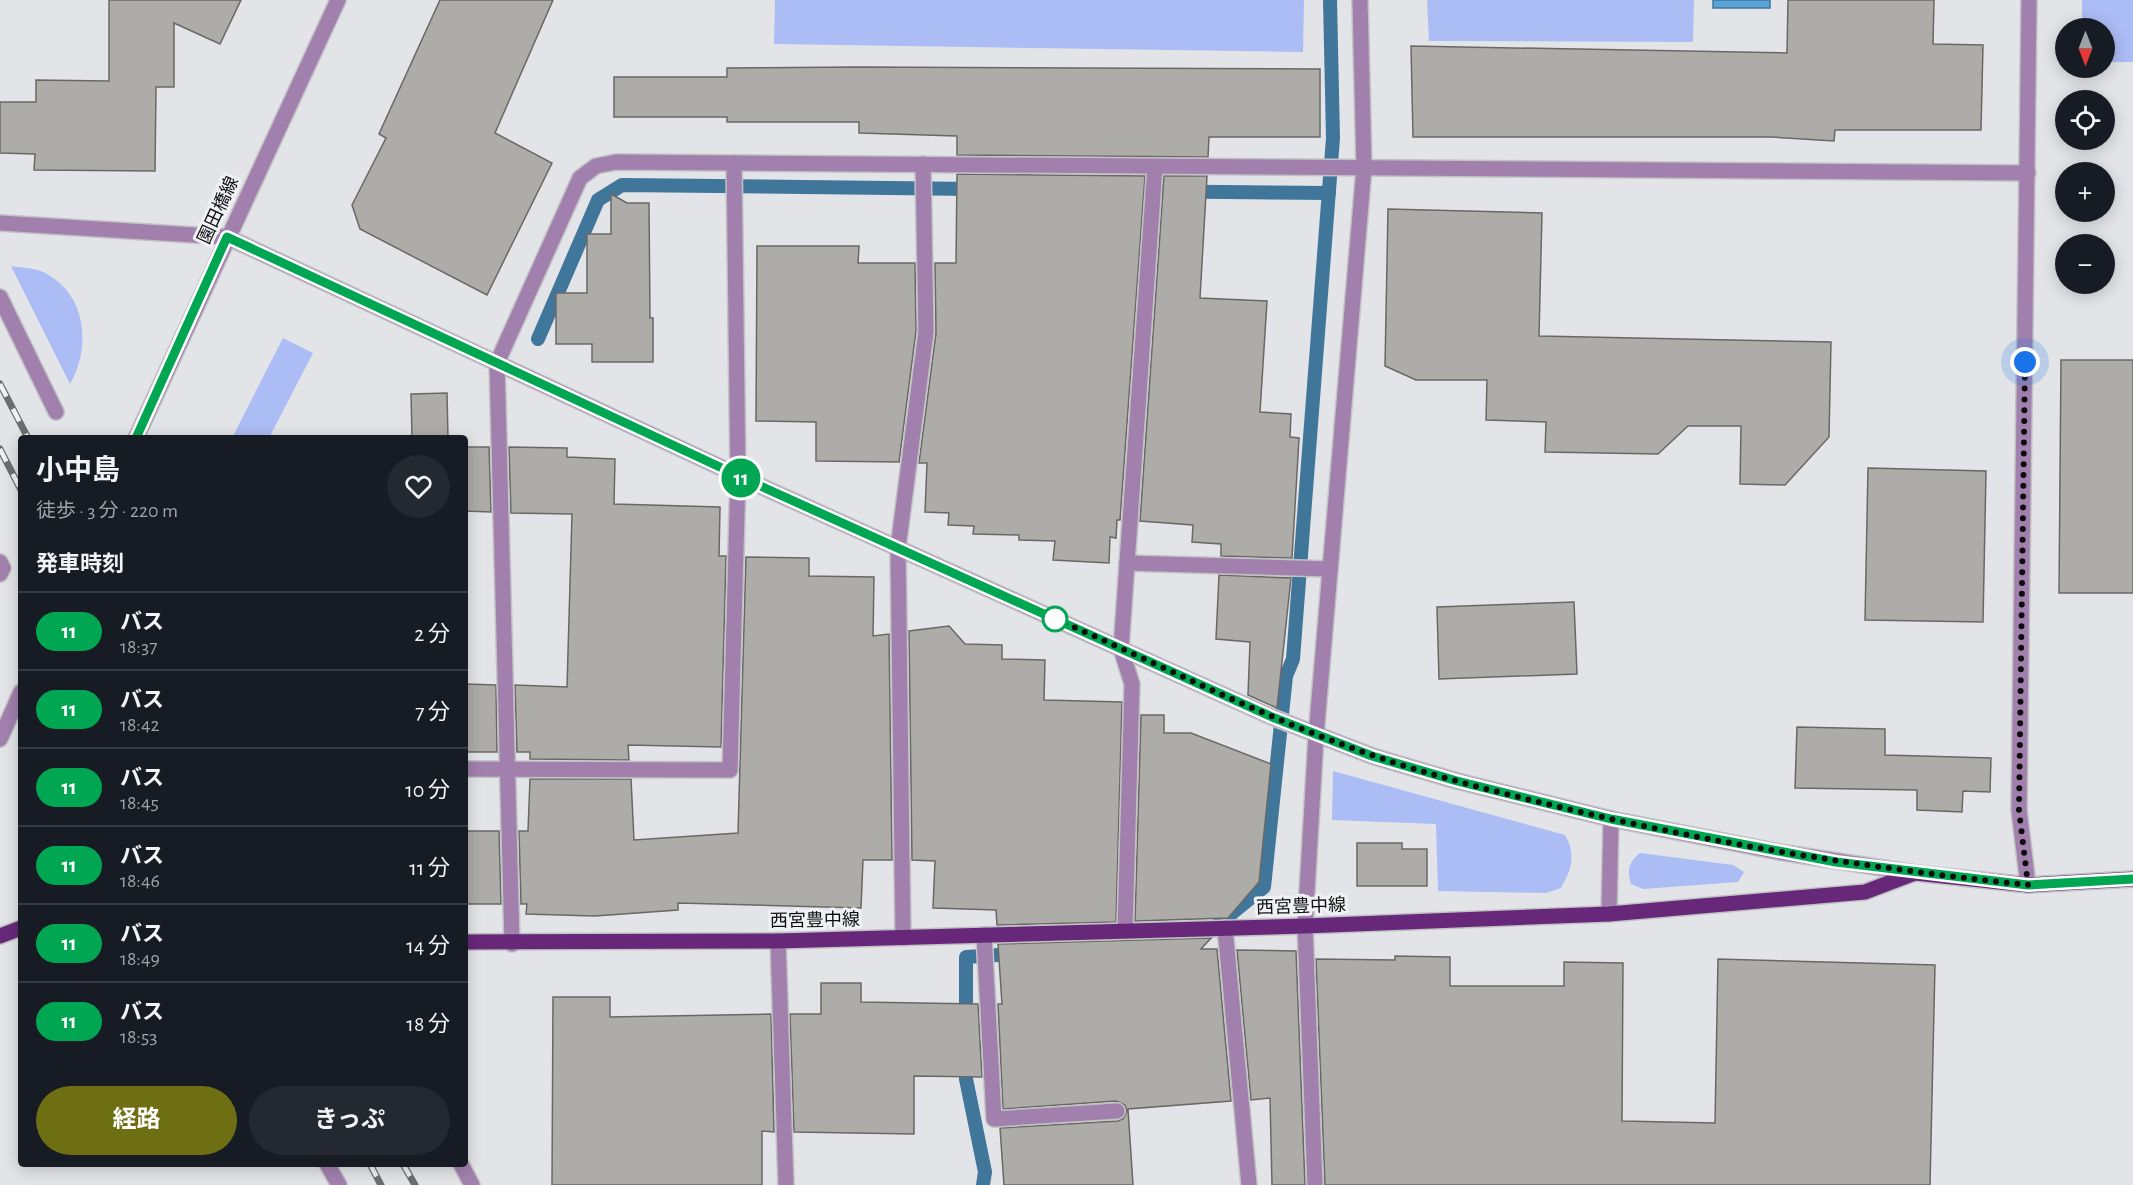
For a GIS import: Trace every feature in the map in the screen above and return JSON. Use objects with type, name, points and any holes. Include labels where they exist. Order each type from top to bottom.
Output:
[{"type":"main road","name":"西宮豊中線","points":[[468,942],[512,944],[778,941],[1305,926],[1609,914],[1865,892],[1915,873],[2028,885],[2133,879]]},
{"type":"main road","points":[[0,936],[18,929]]},
{"type":"street","name":"園田橋線","points":[[137,435],[338,0]]},
{"type":"street","points":[[1315,1185],[1305,926],[1316,736],[1364,168],[1360,0]]},
{"type":"street","points":[[2028,885],[2019,810],[2029,0]]},
{"type":"street","points":[[512,944],[497,363],[580,178],[596,166],[616,162],[2028,173]]},
{"type":"street","points":[[468,769],[730,771],[738,476],[734,163]]},
{"type":"street","points":[[903,938],[898,548],[926,332],[923,164]]},
{"type":"street","points":[[1125,931],[1132,684],[1121,648],[1155,166]]},
{"type":"street","points":[[0,223],[227,237],[738,476],[1316,736],[1457,781],[1611,819],[1790,854],[1915,873]]},
{"type":"street","points":[[0,297],[56,412]]},
{"type":"street","points":[[0,562],[3,568],[0,574]]},
{"type":"street","points":[[1127,563],[1330,569]]},
{"type":"street","points":[[0,739],[18,700]]},
{"type":"street","points":[[1609,914],[1611,819]]},
{"type":"street","points":[[1225,928],[1249,1185]]},
{"type":"street","points":[[984,935],[994,1119],[1117,1111]]},
{"type":"street","points":[[778,941],[786,1185]]},
{"type":"street","points":[[329,1167],[339,1185]]},
{"type":"street","points":[[463,1167],[472,1185]]},
{"type":"shaded area","points":[[775,0],[1304,0],[1303,52],[774,44]]},
{"type":"shaded area","points":[[1427,0],[1694,0],[1693,42],[1429,41]]},
{"type":"shaded area","points":[[1713,0],[1770,0],[1770,8],[1713,8]]},
{"type":"shaded area","points":[[2082,0],[2133,0],[2133,62],[2115,62],[2115,18],[2082,18]]},
{"type":"shaded area","points":[[11,266],[35,269],[47,274],[70,295],[77,309],[81,324],[81,355],[70,384]]},
{"type":"shaded area","points":[[283,338],[313,353],[271,435],[234,435]]},
{"type":"shaded area","points":[[1333,771],[1565,835],[1571,849],[1571,861],[1565,881],[1561,888],[1546,893],[1438,891],[1436,824],[1332,820]]},
{"type":"shaded area","points":[[1640,853],[1733,865],[1744,872],[1738,882],[1643,889],[1631,884],[1629,875],[1633,860]]},
{"type":"building","points":[[109,0],[241,0],[220,44],[174,23],[174,87],[156,87],[155,171],[34,170],[35,154],[0,153],[0,102],[36,102],[36,80],[109,81]]},
{"type":"building","points":[[440,0],[553,0],[495,133],[552,163],[487,295],[360,229],[352,205],[386,138],[379,134]]},
{"type":"building","points":[[1788,0],[1934,0],[1933,44],[1983,45],[1981,130],[1835,130],[1834,141],[1771,137],[1413,137],[1411,46],[1787,53]]},
{"type":"building","points":[[727,68],[1320,69],[1320,137],[1209,137],[1208,157],[957,155],[957,136],[859,133],[859,122],[727,122],[727,117],[614,117],[614,77],[727,77]]},
{"type":"building","points":[[957,174],[1145,176],[1120,520],[1117,520],[1116,538],[1110,537],[1109,563],[1053,560],[1055,541],[1019,540],[1019,535],[973,534],[974,526],[948,525],[949,513],[925,512],[927,463],[919,463],[936,333],[935,263],[956,263]]},
{"type":"building","points":[[1164,176],[1207,176],[1200,298],[1267,301],[1260,412],[1291,414],[1290,437],[1299,438],[1292,558],[1221,556],[1221,544],[1192,542],[1193,525],[1140,521]]},
{"type":"building","points":[[611,194],[627,203],[649,203],[650,318],[653,318],[653,362],[592,362],[592,344],[556,344],[556,293],[587,293],[587,234],[611,234]]},
{"type":"building","points":[[1388,209],[1542,213],[1539,336],[1831,342],[1829,437],[1785,485],[1740,484],[1741,426],[1688,426],[1658,454],[1545,452],[1546,422],[1486,420],[1487,380],[1416,380],[1385,366]]},
{"type":"building","points":[[757,246],[859,246],[858,263],[915,263],[916,331],[899,462],[816,461],[816,422],[756,421]]},
{"type":"building","points":[[2061,360],[2133,360],[2133,593],[2059,593]]},
{"type":"building","points":[[447,393],[448,435],[412,435],[411,394]]},
{"type":"building","points":[[468,447],[489,447],[491,512],[468,511]]},
{"type":"building","points":[[509,447],[567,448],[567,457],[615,459],[614,504],[720,507],[719,556],[726,556],[721,747],[628,745],[629,760],[530,759],[530,752],[517,752],[515,685],[567,687],[572,514],[511,513]]},
{"type":"building","points":[[1868,468],[1986,471],[1983,622],[1865,620]]},
{"type":"building","points":[[746,557],[809,558],[809,576],[874,577],[873,636],[889,634],[892,860],[863,860],[861,908],[678,903],[678,910],[595,916],[526,914],[527,904],[521,904],[519,831],[528,831],[530,779],[631,779],[634,840],[738,833]]},
{"type":"building","points":[[1219,575],[1291,578],[1277,708],[1248,695],[1250,642],[1216,639]]},
{"type":"building","points":[[1574,602],[1577,674],[1439,679],[1437,607]]},
{"type":"building","points":[[949,626],[965,644],[1002,645],[1002,659],[1045,660],[1044,700],[1122,702],[1116,922],[997,925],[996,910],[933,908],[935,861],[912,860],[909,631]]},
{"type":"building","points":[[468,684],[496,685],[497,752],[468,752]]},
{"type":"building","points":[[1141,715],[1164,715],[1164,733],[1191,733],[1271,764],[1259,882],[1228,918],[1135,921]]},
{"type":"building","points":[[1797,727],[1885,729],[1885,755],[1991,758],[1990,792],[1963,791],[1962,812],[1917,810],[1917,790],[1795,788]]},
{"type":"building","points":[[468,831],[499,831],[501,904],[468,904]]},
{"type":"building","points":[[1357,843],[1402,843],[1402,849],[1427,849],[1427,886],[1357,886]]},
{"type":"building","points":[[1211,938],[1201,949],[1217,949],[1231,1101],[1128,1109],[1133,1185],[1004,1185],[1000,1128],[1118,1121],[1123,1119],[1127,1111],[1125,1105],[1116,1101],[1003,1109],[998,1004],[1002,1004],[998,944]]},
{"type":"building","points":[[1237,950],[1296,951],[1305,1185],[1272,1185],[1270,1098],[1251,1100]]},
{"type":"building","points":[[1395,956],[1450,957],[1450,986],[1564,986],[1564,962],[1623,963],[1622,1121],[1715,1123],[1718,959],[1935,965],[1930,1185],[1325,1185],[1316,959],[1395,960]]},
{"type":"building","points":[[821,983],[861,983],[861,1002],[978,1004],[982,1077],[914,1076],[914,1134],[794,1132],[790,1014],[821,1014]]},
{"type":"building","points":[[553,997],[610,997],[610,1017],[771,1014],[774,1132],[762,1131],[762,1185],[552,1185]]},
{"type":"waterway","points":[[1184,944],[1194,944],[1264,887],[1286,676],[1293,659],[1333,138],[1330,0]]},
{"type":"waterway","points":[[538,339],[598,200],[622,185],[974,189]]},
{"type":"waterway","points":[[1125,191],[1329,193]]},
{"type":"waterway","points":[[966,1020],[966,957],[1015,954]]},
{"type":"waterway","points":[[966,1060],[966,1079],[985,1172],[983,1185]]},
{"type":"railway","points":[[0,384],[26,435]]},
{"type":"railway","points":[[0,449],[18,484]]},
{"type":"railway","points":[[372,1167],[381,1185]]},
{"type":"railway","points":[[405,1167],[415,1185]]},
{"type":"bus line","name":"11","points":[[137,435],[227,237],[767,489],[1272,717],[1372,756],[1457,781],[1611,819],[1836,862],[2028,885],[2133,879]]},
{"type":"route","points":[[1055,619],[1316,736],[1372,756],[1457,781],[1611,819],[1779,852],[1915,873],[2028,885],[2019,810],[2025,362]]}]
